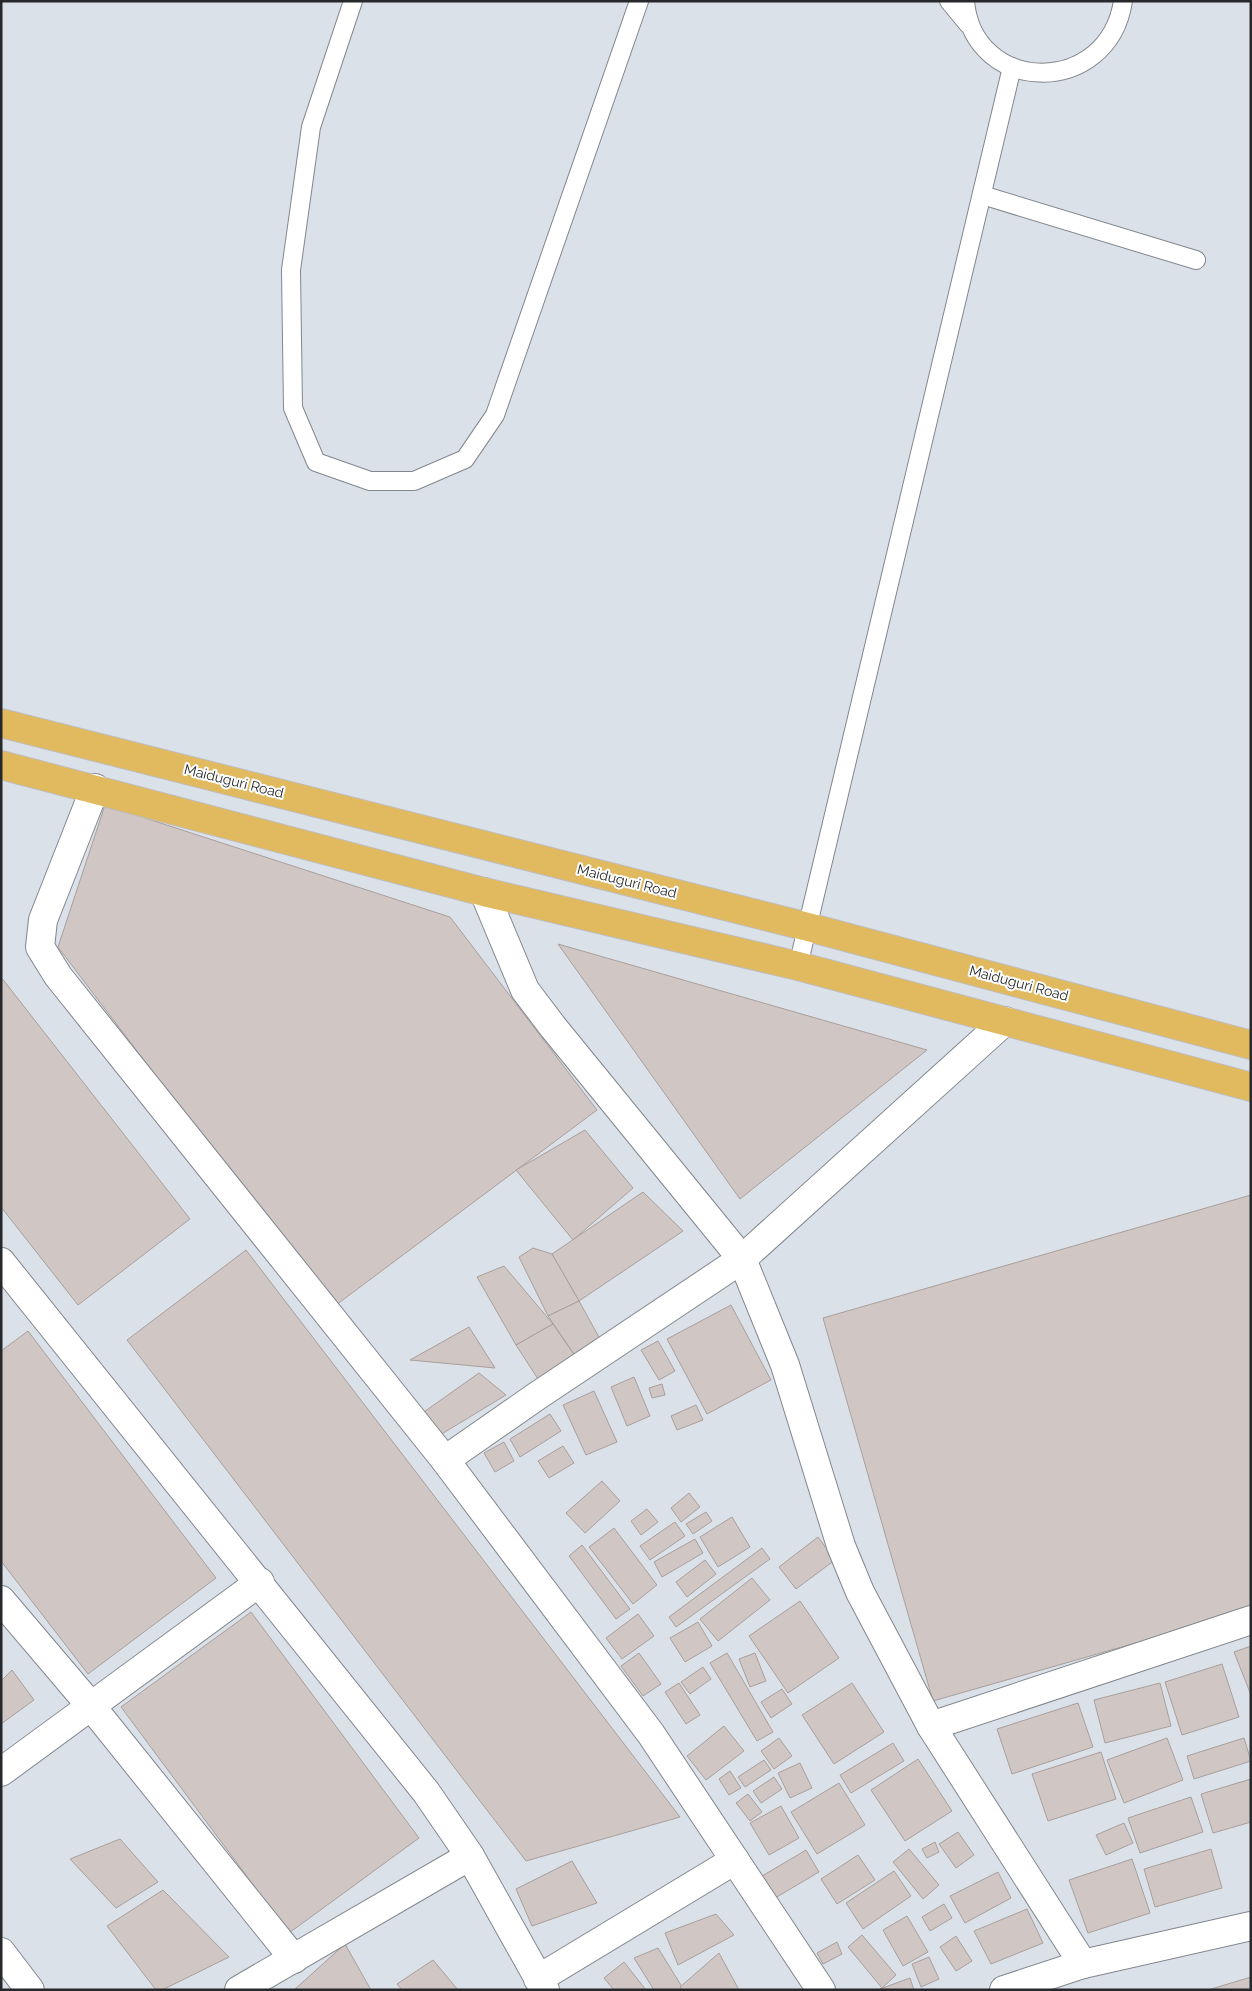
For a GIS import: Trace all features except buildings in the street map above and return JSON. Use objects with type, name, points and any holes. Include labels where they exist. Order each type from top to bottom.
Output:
[{"type":"highway","name":"Maiduguri Road","points":[[1,723],[808,927],[1251,1045]]},
{"type":"highway","points":[[1,765],[95,788],[484,892],[798,966],[1251,1087]]},
{"type":"street","points":[[95,788],[43,920],[40,947],[58,976],[445,1460],[651,1734],[821,1990]]},
{"type":"street","points":[[484,892],[525,990],[553,1028],[742,1259],[785,1365],[840,1546],[860,1592],[931,1726],[1083,1964]]},
{"type":"street","points":[[445,1460],[742,1259],[1005,1021]]},
{"type":"street","points":[[1,1262],[10,1290],[260,1582],[426,1792],[470,1856],[542,1984],[735,1860]]},
{"type":"street","points":[[1,1772],[260,1582]]},
{"type":"street","points":[[1,1600],[91,1706],[294,1960]]},
{"type":"street","points":[[931,1726],[1251,1620]]},
{"type":"street","points":[[239,1990],[294,1960],[470,1856]]},
{"type":"street","points":[[1004,1990],[1083,1964],[1251,1926]]},
{"type":"street","points":[[1,1952],[30,1990]]},
{"type":"lane","points":[[352,1],[311,127],[291,270],[293,408],[316,462],[370,481],[414,481],[465,459],[495,414],[639,1]]},
{"type":"lane","points":[[949,1],[982,44],[996,57],[1012,67],[1031,72],[1050,73],[1069,69],[1087,61],[1102,48],[1113,33],[1121,15],[1123,1]]},
{"type":"lane","points":[[965,1],[971,28]]},
{"type":"lane","points":[[798,966],[1012,67]]},
{"type":"lane","points":[[982,195],[1196,260]]}]
